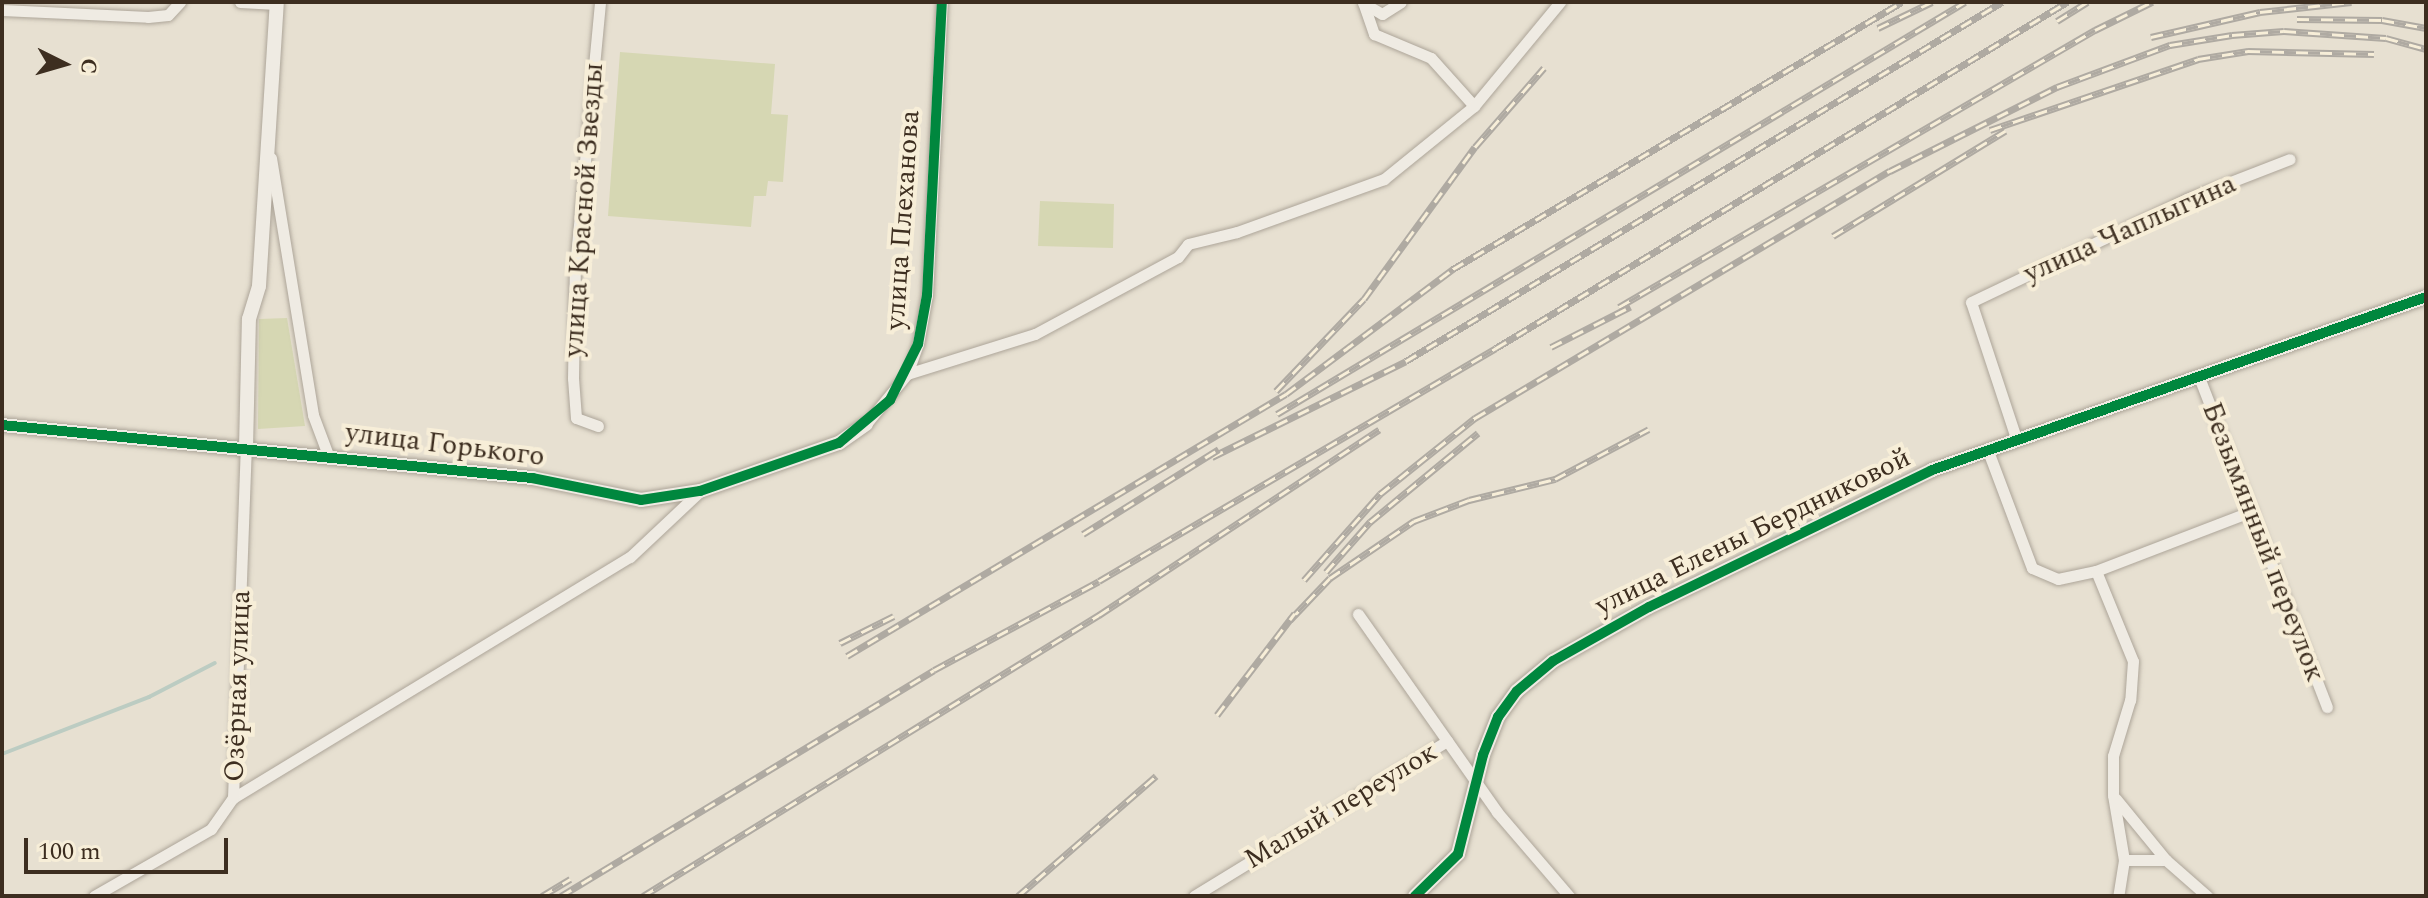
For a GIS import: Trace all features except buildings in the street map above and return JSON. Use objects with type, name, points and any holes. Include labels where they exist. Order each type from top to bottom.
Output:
[{"type":"street","points":[[2,10],[148,17],[168,15],[180,2]]},
{"type":"street","points":[[240,2],[277,3],[271,152],[259,286],[249,319],[246,448]]},
{"type":"street","name":"улица Красной Звезды","points":[[598,426],[576,418],[575,267],[600,2]]},
{"type":"street","name":"улица Плеханова","points":[[866,424],[907,374],[927,295],[942,2]]},
{"type":"street","points":[[1364,3],[1382,14],[1401,2]]},
{"type":"street","points":[[907,374],[1035,334],[1178,257],[1188,244],[1237,232],[1384,179],[1474,106],[1560,2]]},
{"type":"street","points":[[1364,3],[1374,34],[1431,58],[1474,106]]},
{"type":"street","points":[[271,152],[313,415],[328,455]]},
{"type":"street","name":"улица Чаплыгина","points":[[2017,441],[1971,302],[2187,199],[2290,159]]},
{"type":"street","name":"улица Елены Бердниковой","points":[[1415,896],[1458,854],[1498,717],[1517,691],[1553,661],[1844,508],[1988,451],[2426,297]]},
{"type":"street","name":"Безымянный переулок","points":[[2199,377],[2327,707]]},
{"type":"street","name":"улица Горького","points":[[2,425],[328,455],[532,478],[641,500],[700,491],[839,443],[866,424]]},
{"type":"street","name":"Озёрная улица","points":[[94,896],[211,829],[233,798],[246,448]]},
{"type":"street","points":[[1988,451],[2032,568],[2058,579],[2096,571],[2252,511]]},
{"type":"street","points":[[233,798],[630,557],[700,491]]},
{"type":"street","points":[[2096,571],[2133,661],[2130,700],[2113,756],[2113,795],[2124,860],[2118,896]]},
{"type":"street","points":[[1358,614],[1477,784],[1569,896]]},
{"type":"street","name":"Малый переулок","points":[[1194,896],[1447,741]]},
{"type":"street","points":[[2113,795],[2166,860],[2207,896]]},
{"type":"street","points":[[2124,860],[2166,860]]},
{"type":"green space","points":[[620,52],[775,64],[771,114],[788,115],[783,182],[768,181],[766,196],[754,196],[751,227],[608,216]]},
{"type":"green space","points":[[1040,201],[1114,204],[1113,248],[1038,246]]},
{"type":"green space","points":[[287,318],[305,426],[258,429],[259,319]]},
{"type":"waterway","points":[[2,754],[149,697],[215,663]]},
{"type":"railway","points":[[847,656],[1286,394],[1453,269],[1902,2]]},
{"type":"railway","points":[[1878,28],[1932,2]]},
{"type":"railway","points":[[1277,414],[1965,2]]},
{"type":"railway","points":[[1212,457],[1406,361],[2002,2]]},
{"type":"railway","points":[[561,896],[934,670],[1099,581],[1496,348],[2067,2]]},
{"type":"railway","points":[[2057,21],[2088,2]]},
{"type":"railway","points":[[1619,307],[2095,30],[2152,2]]},
{"type":"railway","points":[[2151,37],[2260,12],[2351,2]]},
{"type":"railway","points":[[2297,19],[2382,20],[2426,28]]},
{"type":"railway","points":[[1304,580],[1380,494],[1475,418],[1890,171],[2057,87],[2170,45],[2232,35],[2284,31],[2386,38],[2426,49]]},
{"type":"railway","points":[[1990,130],[2198,59],[2248,51],[2374,54]]},
{"type":"railway","points":[[1276,391],[1364,299],[1475,147],[1544,68]]},
{"type":"railway","points":[[1833,236],[2005,131]]},
{"type":"railway","points":[[1551,347],[1630,307]]},
{"type":"railway","points":[[1290,620],[1330,578],[1414,521],[1469,500],[1555,479],[1649,429]]},
{"type":"railway","points":[[643,896],[1099,615],[1379,430]]},
{"type":"railway","points":[[1326,572],[1370,522],[1478,433]]},
{"type":"railway","points":[[1083,534],[1219,449]]},
{"type":"railway","points":[[1217,715],[1295,613]]},
{"type":"railway","points":[[840,643],[894,616]]},
{"type":"railway","points":[[1018,896],[1156,776]]},
{"type":"railway","points":[[542,896],[570,879]]},
{"type":"cycle path","points":[[2,425],[532,478],[641,500],[700,491],[839,443],[890,400],[918,344],[927,295],[942,2]]},
{"type":"cycle path","points":[[1415,896],[1458,854],[1483,755],[1498,717],[1517,691],[1553,661],[1649,607],[1932,470],[2426,297]]}]
